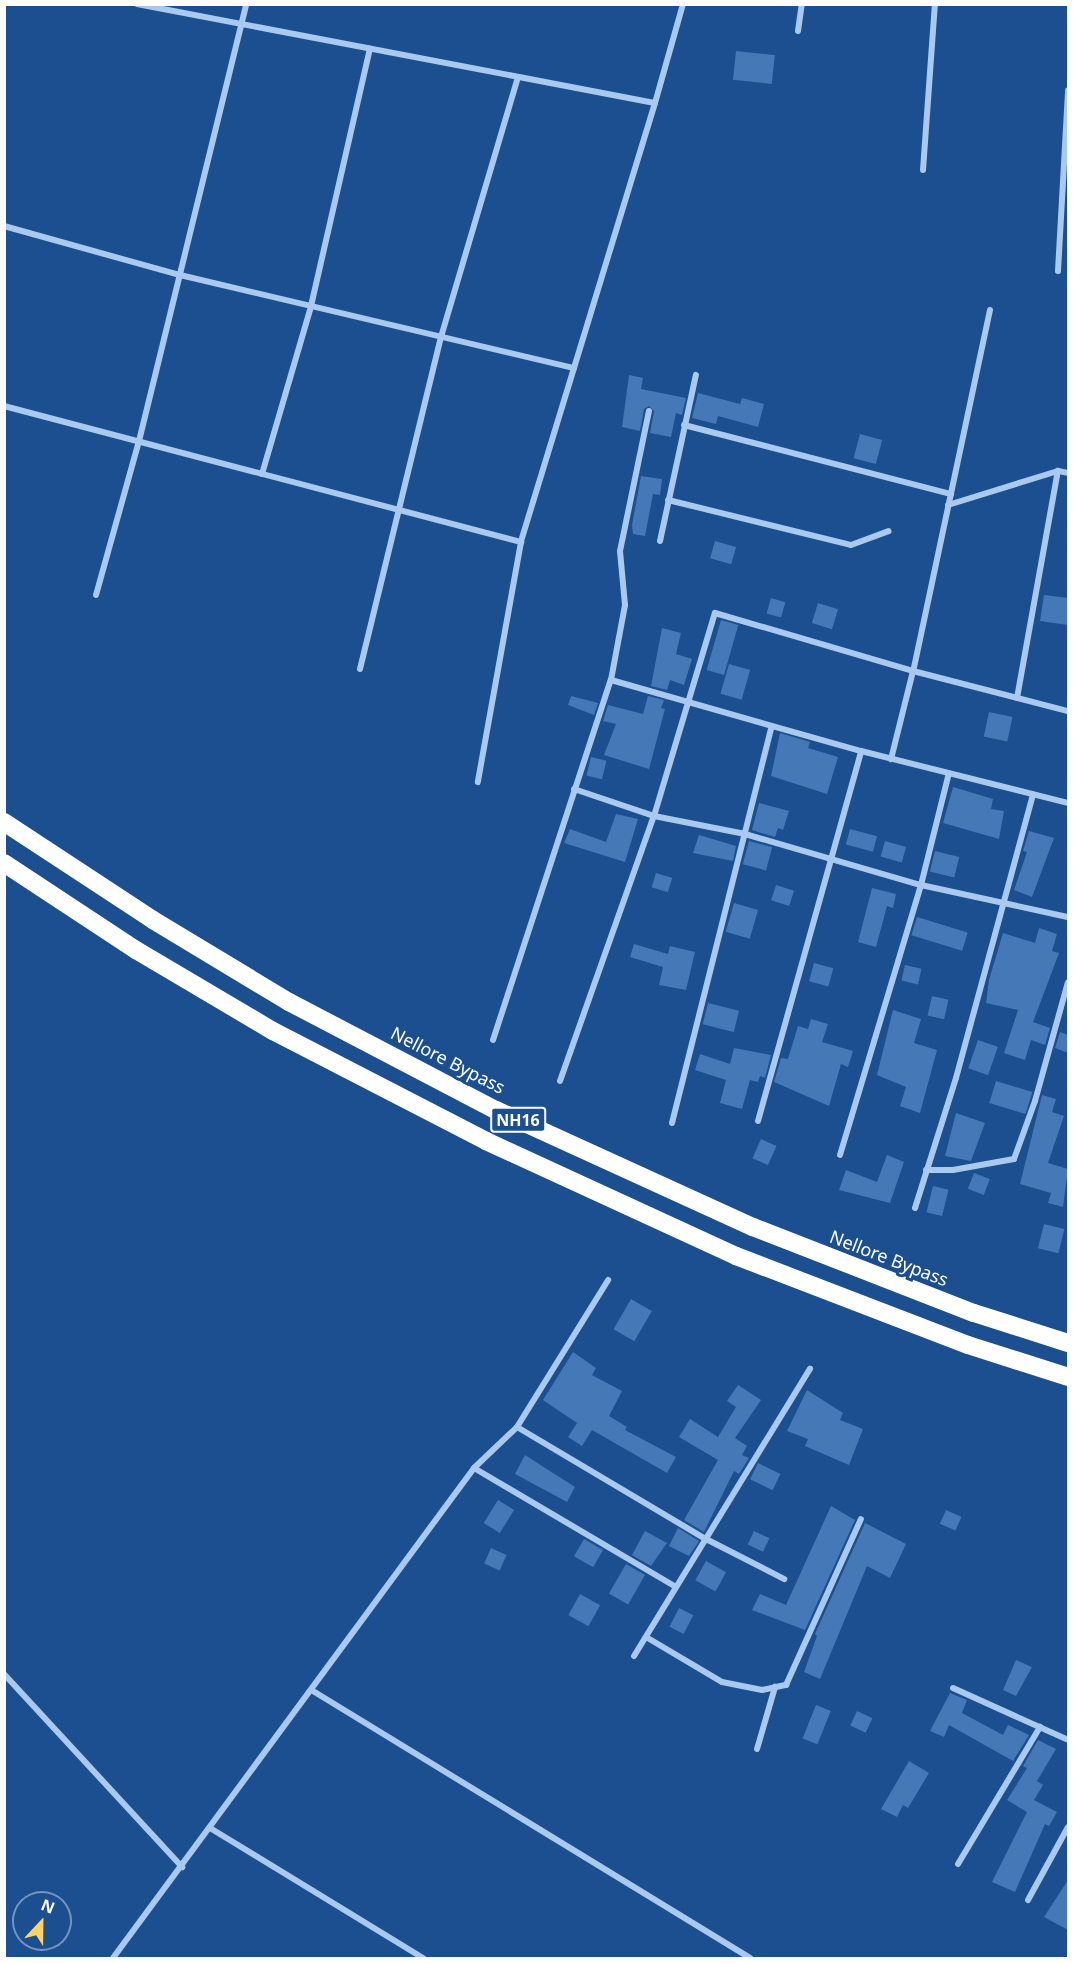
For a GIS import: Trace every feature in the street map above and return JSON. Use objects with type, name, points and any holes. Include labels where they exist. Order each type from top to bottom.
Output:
[{"type":"highway","name":"Nellore Bypass","points":[[4,822],[153,920],[289,1002],[496,1110],[753,1227],[974,1313],[1068,1343]]},
{"type":"highway","name":"NH16","points":[[4,863],[136,950],[273,1031],[486,1141],[736,1256],[968,1345],[1068,1377]]},
{"type":"street","points":[[137,4],[655,103]]},
{"type":"street","points":[[96,595],[139,441],[246,4]]},
{"type":"street","points":[[478,782],[521,542],[683,4]]},
{"type":"street","points":[[798,31],[802,4]]},
{"type":"street","points":[[923,170],[934,4]]},
{"type":"street","points":[[262,474],[311,306],[370,49]]},
{"type":"street","points":[[360,669],[396,509],[441,337],[518,77]]},
{"type":"street","points":[[1058,271],[1068,90]]},
{"type":"street","points":[[4,226],[180,275],[574,368]]},
{"type":"street","points":[[891,759],[913,671],[990,310]]},
{"type":"street","points":[[660,541],[696,375]]},
{"type":"street","points":[[4,406],[521,542]]},
{"type":"street","points":[[493,1040],[574,789],[612,680],[625,604],[620,551],[649,411]]},
{"type":"street","points":[[684,425],[951,494]]},
{"type":"street","points":[[948,505],[1058,471],[1068,473]]},
{"type":"street","points":[[1017,698],[1058,471]]},
{"type":"street","points":[[668,500],[851,545],[889,531]]},
{"type":"street","points":[[560,1081],[654,816],[715,613],[913,671],[1068,711]]},
{"type":"street","points":[[612,680],[689,705],[1068,803]]},
{"type":"street","points":[[672,1123],[772,726]]},
{"type":"street","points":[[758,1120],[861,751]]},
{"type":"street","points":[[840,1155],[921,885],[949,773]]},
{"type":"street","points":[[574,789],[654,816],[745,834],[921,885],[1068,917]]},
{"type":"street","points":[[915,1208],[1033,794]]},
{"type":"street","points":[[926,1170],[953,1170],[1014,1159],[1035,1101],[1068,982]]},
{"type":"street","points":[[113,1959],[474,1468],[517,1427],[608,1280]]},
{"type":"street","points":[[634,1656],[810,1369]]},
{"type":"street","points":[[517,1427],[706,1539],[784,1579]]},
{"type":"street","points":[[474,1468],[676,1587]]},
{"type":"street","points":[[646,1636],[722,1682],[762,1690],[786,1685],[861,1519]]},
{"type":"street","points":[[4,1674],[182,1867]]},
{"type":"street","points":[[757,1749],[776,1687]]},
{"type":"street","points":[[953,1688],[1068,1740]]},
{"type":"street","points":[[313,1690],[750,1959]]},
{"type":"street","points":[[958,1864],[1040,1727]]},
{"type":"street","points":[[1028,1900],[1068,1827]]},
{"type":"street","points":[[210,1828],[423,1959]]},
{"type":"building","points":[[736,51],[775,55],[772,84],[733,80]]},
{"type":"building","points":[[629,375],[643,378],[641,389],[686,398],[682,415],[676,413],[671,437],[650,433],[654,411],[649,406],[644,409],[640,431],[622,427]]},
{"type":"building","points":[[698,393],[740,404],[742,398],[764,404],[758,427],[718,416],[716,424],[692,418]]},
{"type":"building","points":[[860,434],[882,440],[876,464],[854,458]]},
{"type":"building","points":[[641,476],[662,479],[660,495],[653,494],[645,536],[633,534],[632,525]]},
{"type":"building","points":[[715,541],[736,547],[731,564],[710,558]]},
{"type":"building","points":[[1044,595],[1068,598],[1068,625],[1040,621]]},
{"type":"building","points":[[771,598],[785,602],[781,618],[767,613]]},
{"type":"building","points":[[818,603],[838,609],[832,629],[812,623]]},
{"type":"building","points":[[721,620],[738,625],[724,675],[707,670]]},
{"type":"building","points":[[662,628],[681,633],[676,654],[692,659],[684,685],[670,680],[667,690],[651,686]]},
{"type":"building","points":[[729,664],[750,670],[742,700],[720,694]]},
{"type":"building","points":[[571,696],[598,703],[594,715],[568,705]]},
{"type":"building","points":[[648,696],[664,700],[661,708],[665,709],[649,769],[604,755],[616,724],[603,721],[608,705],[643,714]]},
{"type":"building","points":[[989,712],[1012,717],[1007,741],[984,736]]},
{"type":"building","points":[[780,733],[810,742],[808,748],[838,757],[827,794],[771,776]]},
{"type":"building","points":[[591,757],[607,761],[602,779],[586,775]]},
{"type":"building","points":[[953,787],[993,799],[991,809],[1004,811],[999,839],[943,823]]},
{"type":"building","points":[[759,803],[789,811],[783,830],[778,828],[775,837],[752,830]]},
{"type":"building","points":[[616,814],[638,819],[625,862],[564,843],[570,829],[606,842]]},
{"type":"building","points":[[850,829],[877,836],[873,852],[846,844]]},
{"type":"building","points":[[1029,831],[1054,838],[1032,897],[1014,890],[1027,852],[1023,851]]},
{"type":"building","points":[[699,835],[736,846],[733,861],[693,853]]},
{"type":"building","points":[[749,841],[772,847],[766,870],[743,864]]},
{"type":"building","points":[[885,841],[906,847],[902,862],[881,856]]},
{"type":"building","points":[[935,851],[959,857],[954,877],[930,871]]},
{"type":"building","points":[[656,873],[672,878],[668,892],[652,887]]},
{"type":"building","points":[[776,885],[794,891],[789,906],[771,900]]},
{"type":"building","points":[[872,888],[896,894],[893,908],[887,906],[876,947],[858,942]]},
{"type":"building","points":[[734,903],[758,910],[750,939],[726,932]]},
{"type":"building","points":[[917,917],[968,932],[962,951],[911,935]]},
{"type":"building","points":[[1039,928],[1057,934],[1052,951],[1059,953],[1033,1022],[1050,1028],[1045,1045],[1031,1040],[1025,1060],[1004,1053],[1018,1010],[986,1003],[989,980],[1003,933],[1035,943]]},
{"type":"building","points":[[634,944],[668,954],[670,946],[695,952],[686,990],[659,985],[663,967],[630,957]]},
{"type":"building","points":[[814,963],[833,968],[828,987],[809,981]]},
{"type":"building","points":[[905,965],[922,969],[918,984],[901,981]]},
{"type":"building","points":[[932,996],[949,1000],[944,1019],[928,1015]]},
{"type":"building","points":[[708,1003],[739,1011],[734,1032],[703,1024]]},
{"type":"building","points":[[893,1010],[921,1019],[914,1043],[937,1050],[920,1113],[900,1106],[906,1087],[877,1075]]},
{"type":"building","points":[[811,1019],[828,1024],[822,1042],[853,1051],[848,1067],[841,1064],[829,1106],[774,1082],[781,1058],[788,1059],[798,1026],[808,1029]]},
{"type":"building","points":[[1060,1032],[1068,1035],[1068,1053],[1055,1048]]},
{"type":"building","points":[[978,1040],[998,1047],[988,1075],[968,1068]]},
{"type":"building","points":[[734,1048],[771,1055],[765,1078],[760,1076],[758,1082],[750,1080],[742,1109],[720,1103],[726,1080],[695,1070],[700,1054],[730,1064]]},
{"type":"building","points":[[996,1081],[1032,1092],[1026,1114],[989,1103]]},
{"type":"building","points":[[1042,1095],[1056,1099],[1052,1112],[1064,1116],[1048,1163],[1068,1169],[1063,1207],[1048,1203],[1051,1193],[1020,1184]]},
{"type":"building","points":[[956,1113],[985,1123],[971,1161],[945,1156]]},
{"type":"building","points":[[761,1139],[777,1146],[768,1165],[752,1158]]},
{"type":"building","points":[[887,1155],[904,1162],[890,1203],[839,1190],[846,1170],[877,1182]]},
{"type":"building","points":[[974,1173],[990,1179],[984,1195],[968,1189]]},
{"type":"building","points":[[933,1186],[949,1190],[942,1216],[926,1212]]},
{"type":"building","points":[[1044,1224],[1064,1229],[1058,1253],[1038,1248]]},
{"type":"building","points":[[631,1299],[652,1311],[634,1341],[614,1329]]},
{"type":"building","points":[[573,1352],[596,1368],[592,1375],[622,1391],[609,1416],[627,1427],[625,1430],[676,1457],[667,1473],[592,1430],[582,1446],[568,1437],[577,1423],[543,1400]]},
{"type":"building","points":[[738,1385],[761,1400],[735,1438],[747,1446],[742,1455],[749,1458],[739,1474],[734,1471],[704,1532],[684,1520],[718,1460],[679,1437],[690,1419],[718,1437],[736,1407],[727,1401]]},
{"type":"building","points":[[807,1390],[843,1413],[840,1420],[863,1429],[849,1465],[805,1446],[808,1439],[787,1431]]},
{"type":"building","points":[[525,1455],[575,1487],[567,1502],[515,1474]]},
{"type":"building","points":[[758,1463],[780,1474],[773,1490],[750,1479]]},
{"type":"building","points":[[498,1500],[514,1510],[500,1533],[484,1523]]},
{"type":"building","points":[[831,1506],[855,1520],[805,1630],[752,1610],[760,1594],[786,1605]]},
{"type":"building","points":[[946,1510],[962,1517],[955,1531],[940,1524]]},
{"type":"building","points":[[865,1523],[906,1544],[890,1578],[867,1566],[820,1679],[804,1672],[817,1636],[815,1634]]},
{"type":"building","points":[[678,1528],[699,1541],[689,1556],[669,1546]]},
{"type":"building","points":[[645,1531],[667,1543],[651,1566],[632,1555]]},
{"type":"building","points":[[754,1531],[769,1538],[763,1552],[748,1545]]},
{"type":"building","points":[[584,1539],[603,1550],[593,1567],[574,1556]]},
{"type":"building","points":[[491,1548],[507,1555],[500,1570],[484,1564]]},
{"type":"building","points":[[706,1561],[726,1572],[715,1591],[695,1580]]},
{"type":"building","points":[[626,1564],[645,1575],[628,1604],[609,1593]]},
{"type":"building","points":[[580,1594],[600,1605],[588,1626],[568,1615]]},
{"type":"building","points":[[679,1608],[693,1615],[684,1634],[669,1627]]},
{"type":"building","points":[[1016,1660],[1032,1667],[1016,1696],[1003,1690]]},
{"type":"building","points":[[950,1693],[967,1700],[962,1713],[1003,1735],[1008,1725],[1029,1735],[1013,1761],[949,1725],[944,1737],[930,1731]]},
{"type":"building","points":[[816,1705],[831,1711],[817,1744],[803,1738]]},
{"type":"building","points":[[857,1711],[872,1718],[866,1733],[850,1726]]},
{"type":"building","points":[[1038,1740],[1056,1749],[1037,1781],[1043,1785],[1034,1800],[1057,1812],[1049,1826],[1045,1824],[1015,1892],[992,1882],[1027,1812],[1007,1800],[1027,1768],[1023,1766]]},
{"type":"building","points":[[909,1761],[929,1773],[908,1808],[903,1805],[897,1817],[881,1809]]},
{"type":"building","points":[[1068,1880],[1068,1930],[1044,1917]]}]
